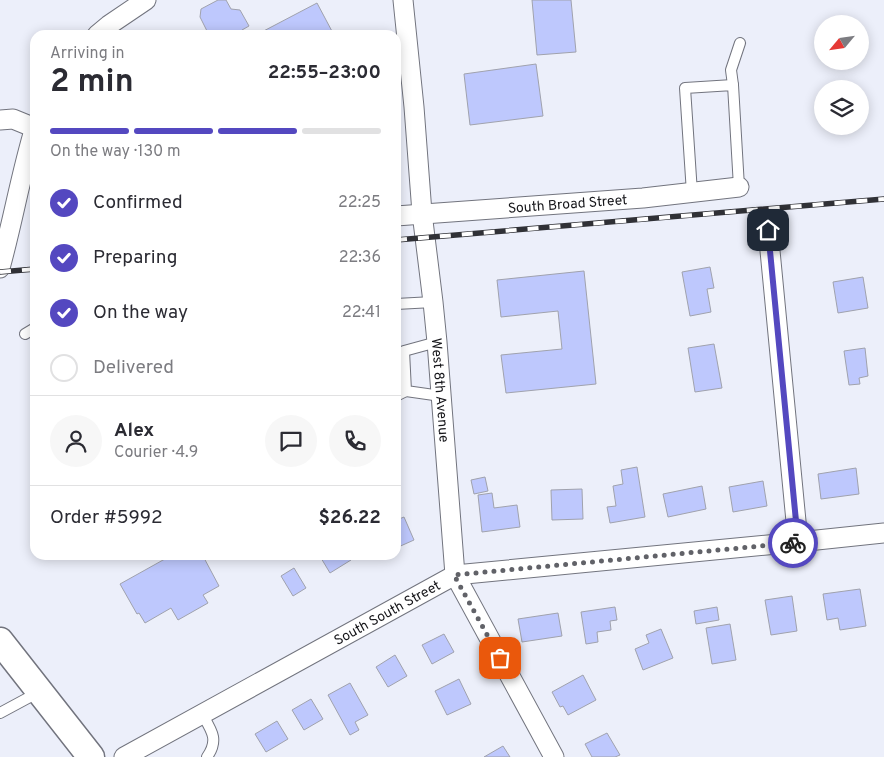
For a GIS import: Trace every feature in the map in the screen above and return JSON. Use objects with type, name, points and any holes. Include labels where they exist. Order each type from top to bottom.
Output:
[{"type":"main road","points":[[7,653],[91,757]]},
{"type":"street","points":[[103,30],[146,0]]},
{"type":"street","name":"West 8th Avenue","points":[[403,0],[422,213],[437,342],[454,575],[554,757]]},
{"type":"street","points":[[0,120],[12,119],[30,126]]},
{"type":"street","points":[[0,268],[30,146]]},
{"type":"street","name":"South Broad Street","points":[[401,215],[643,198],[739,187]]},
{"type":"street","points":[[768,230],[798,542]]},
{"type":"street","name":"South South Street","points":[[124,757],[454,575],[884,533]]},
{"type":"lane","points":[[739,187],[731,70],[740,44]]},
{"type":"lane","points":[[692,193],[685,88],[733,85]]},
{"type":"lane","points":[[401,304],[433,302]]},
{"type":"lane","points":[[25,334],[30,331]]},
{"type":"lane","points":[[406,391],[404,351],[437,342]]},
{"type":"lane","points":[[401,394],[406,391],[441,396]]},
{"type":"lane","points":[[0,713],[40,692]]},
{"type":"lane","points":[[202,714],[211,730],[214,744],[206,757]]},
{"type":"building","points":[[218,0],[226,0],[231,9],[240,10],[249,26],[242,30],[206,30],[200,17],[201,9]]},
{"type":"building","points":[[532,0],[571,0],[576,52],[537,55]]},
{"type":"building","points":[[317,3],[331,30],[266,30]]},
{"type":"building","points":[[536,64],[543,116],[470,125],[464,74]]},
{"type":"building","points":[[710,267],[714,288],[707,289],[711,312],[690,316],[682,272]]},
{"type":"building","points":[[584,271],[596,384],[506,393],[501,355],[562,349],[558,311],[501,317],[497,280]]},
{"type":"building","points":[[863,277],[868,308],[838,313],[833,282]]},
{"type":"building","points":[[714,344],[722,388],[695,392],[688,348]]},
{"type":"building","points":[[865,348],[868,376],[859,378],[860,384],[849,385],[844,351]]},
{"type":"building","points":[[637,467],[645,517],[610,523],[607,507],[616,506],[613,486],[623,484],[621,470]]},
{"type":"building","points":[[856,468],[859,494],[821,499],[818,474]]},
{"type":"building","points":[[485,477],[488,491],[474,494],[471,480]]},
{"type":"building","points":[[763,481],[767,506],[733,512],[729,487]]},
{"type":"building","points":[[702,486],[706,509],[668,517],[663,494]]},
{"type":"building","points":[[582,489],[583,519],[552,520],[551,490]]},
{"type":"building","points":[[492,493],[494,508],[517,505],[520,527],[482,532],[478,495]]},
{"type":"building","points":[[404,517],[414,540],[401,546],[401,518]]},
{"type":"building","points":[[163,560],[205,560],[219,586],[203,595],[208,603],[178,620],[171,608],[145,623],[139,613],[137,614],[120,584]]},
{"type":"building","points":[[322,560],[351,560],[330,573]]},
{"type":"building","points":[[294,568],[306,588],[293,596],[281,576]]},
{"type":"building","points":[[860,589],[866,626],[840,630],[838,618],[827,620],[823,594]]},
{"type":"building","points":[[792,596],[797,631],[771,635],[765,600]]},
{"type":"building","points":[[615,607],[617,620],[610,621],[611,630],[597,632],[598,642],[586,644],[581,612]]},
{"type":"building","points":[[717,607],[719,620],[696,624],[694,611]]},
{"type":"building","points":[[558,613],[562,636],[522,642],[518,619]]},
{"type":"building","points":[[730,624],[736,660],[712,664],[706,628]]},
{"type":"building","points":[[661,629],[673,658],[643,670],[635,649],[649,643],[646,635]]},
{"type":"building","points":[[444,634],[454,652],[432,664],[422,645]]},
{"type":"building","points":[[395,655],[407,676],[388,687],[376,667]]},
{"type":"building","points":[[583,675],[596,700],[568,715],[563,706],[560,707],[552,692]]},
{"type":"building","points":[[459,679],[471,704],[447,715],[435,691]]},
{"type":"building","points":[[350,683],[368,715],[355,722],[359,730],[350,735],[328,695]]},
{"type":"building","points":[[311,699],[323,719],[304,730],[292,710]]},
{"type":"building","points":[[277,721],[288,739],[266,752],[255,734]]},
{"type":"building","points":[[607,733],[620,755],[615,757],[592,757],[585,744]]},
{"type":"building","points":[[503,746],[510,757],[484,757]]},
{"type":"railway","points":[[401,240],[884,199]]},
{"type":"railway","points":[[0,272],[30,269]]},
{"type":"way so far","points":[[500,658],[454,575],[793,543]]},
{"type":"route","points":[[768,230],[798,542],[793,543]]}]
